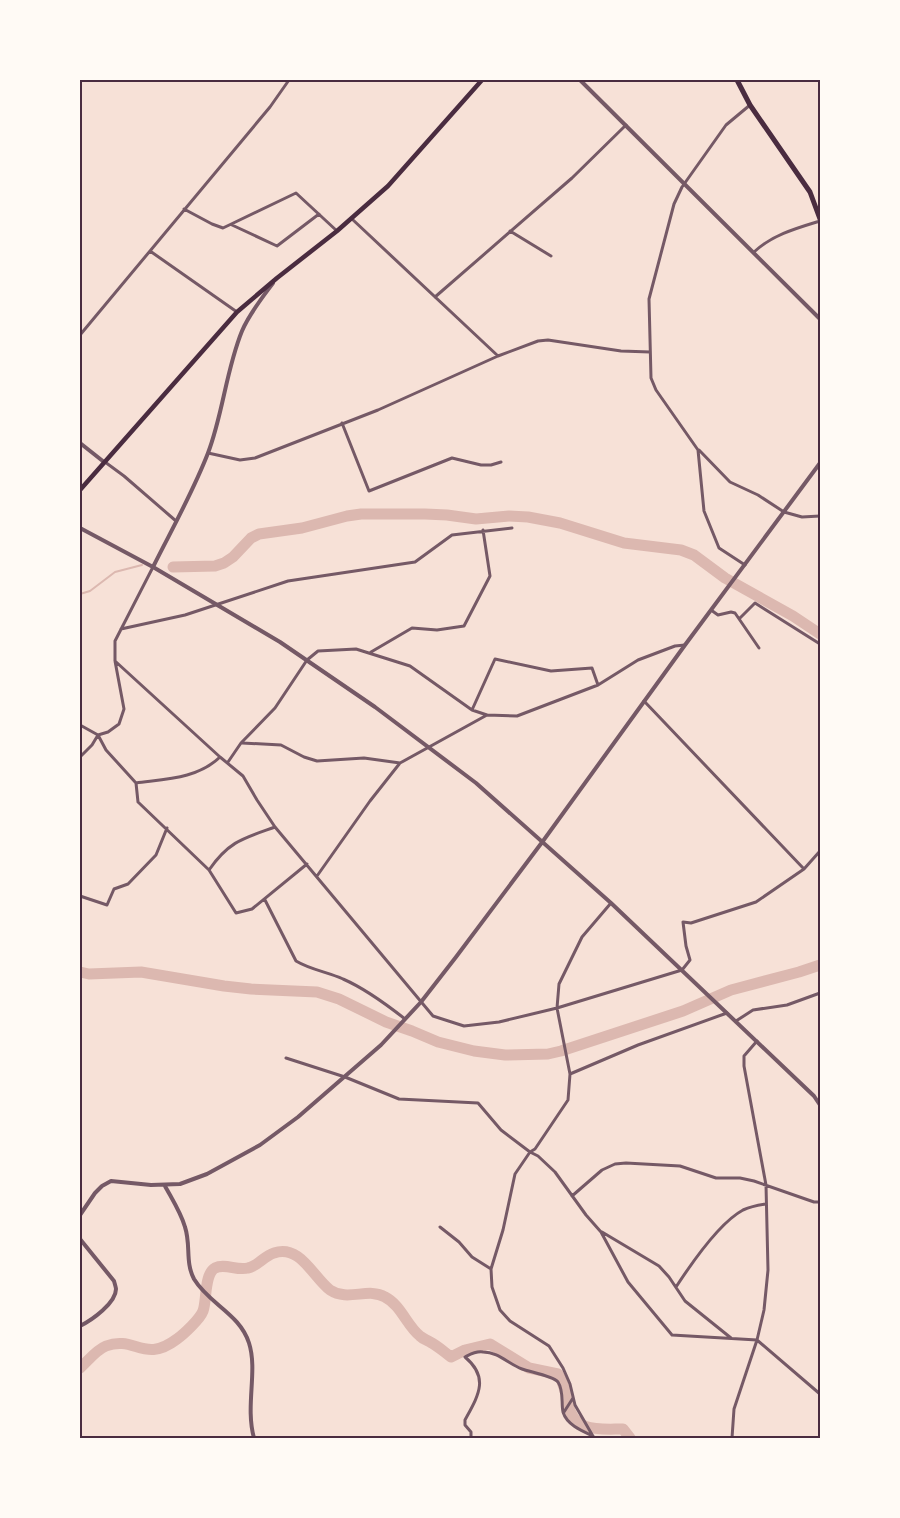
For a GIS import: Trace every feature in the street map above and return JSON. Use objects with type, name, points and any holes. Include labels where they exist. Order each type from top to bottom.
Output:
[{"type":"main road","points":[[80,490],[238,312],[277,278],[352,219],[388,186],[482,80]]},
{"type":"main road","points":[[737,80],[750,105],[810,192],[820,220]]},
{"type":"street","points":[[80,335],[270,107],[289,80]]},
{"type":"street","points":[[580,80],[820,319]]},
{"type":"street","points":[[750,105],[726,125],[686,184],[682,187],[674,204],[650,299],[651,378],[656,390],[698,450],[730,482],[758,495],[784,512],[802,517],[820,516]]},
{"type":"street","points":[[435,297],[572,178],[626,125]]},
{"type":"street","points":[[184,209],[223,228],[296,193],[337,231]]},
{"type":"street","points":[[232,225],[277,246],[319,214]]},
{"type":"street","points":[[352,219],[498,356]]},
{"type":"street","points":[[754,252],[771,240],[820,220]]},
{"type":"street","points":[[510,231],[551,256]]},
{"type":"street","points":[[150,250],[238,312]]},
{"type":"street","points":[[80,757],[98,735],[108,732],[119,724],[124,709],[115,661],[115,642],[208,454],[219,422],[234,353],[242,331],[277,278]]},
{"type":"street","points":[[208,454],[240,460],[255,458],[378,410],[498,356],[538,341],[548,340],[620,351],[650,352]]},
{"type":"street","points":[[342,423],[369,491],[452,458],[481,465],[501,462]]},
{"type":"street","points":[[80,443],[124,476],[176,521]]},
{"type":"street","points":[[698,450],[704,511],[708,523],[719,548],[745,565]]},
{"type":"street","points":[[80,1215],[95,1193],[111,1181],[165,1186],[180,1184],[206,1174],[260,1145],[298,1117],[392,1033],[421,1002],[456,957],[820,464]]},
{"type":"street","points":[[80,528],[218,604],[307,660],[428,746],[476,783],[611,903],[757,1040],[814,1096],[820,1105]]},
{"type":"street","points":[[121,629],[185,614],[288,581],[416,562],[452,535],[512,528]]},
{"type":"street","points":[[371,652],[412,628],[437,630],[464,626],[490,576],[483,530]]},
{"type":"street","points":[[740,618],[755,603],[820,644]]},
{"type":"street","points":[[711,610],[718,615],[731,612],[736,613],[759,648]]},
{"type":"street","points":[[228,762],[241,743],[275,708],[307,660],[318,652],[356,648],[371,652],[410,666],[472,710],[487,715],[518,716],[598,685],[638,660],[675,646],[685,645]]},
{"type":"street","points":[[472,710],[495,659],[551,671],[592,668],[598,685]]},
{"type":"street","points":[[115,661],[243,776],[275,826],[433,1016],[464,1026],[499,1022],[557,1008],[682,970],[690,960],[683,922],[690,923],[756,902],[804,870],[820,851]]},
{"type":"street","points":[[644,701],[804,870]]},
{"type":"street","points":[[317,876],[370,800],[400,763],[487,715]]},
{"type":"street","points":[[80,725],[98,735],[106,750],[136,783],[138,802],[209,870],[236,913],[252,909],[307,864]]},
{"type":"street","points":[[241,743],[281,746],[317,761],[364,758],[400,763]]},
{"type":"street","points":[[136,783],[185,777],[212,764],[220,757]]},
{"type":"street","points":[[209,870],[218,857],[230,846],[275,826]]},
{"type":"street","points":[[80,896],[106,905],[114,889],[128,884],[156,855],[167,828]]},
{"type":"street","points":[[265,900],[296,961],[304,966],[343,979],[379,999],[405,1019]]},
{"type":"street","points":[[593,1436],[575,1406],[570,1384],[563,1368],[549,1346],[510,1321],[500,1310],[492,1287],[491,1269],[504,1230],[515,1174],[530,1152],[535,1149],[568,1100],[570,1074],[559,1024],[557,1008],[558,984],[582,937],[611,903]]},
{"type":"street","points":[[736,1021],[753,1010],[787,1005],[820,993]]},
{"type":"street","points":[[570,1074],[638,1045],[728,1013]]},
{"type":"street","points":[[732,1438],[734,1409],[757,1340],[764,1310],[768,1270],[766,1185],[744,1066],[744,1056],[757,1040]]},
{"type":"street","points":[[286,1058],[345,1077],[399,1099],[478,1104],[501,1130],[538,1156],[555,1172],[601,1232],[628,1282],[672,1335],[757,1340],[820,1394]]},
{"type":"street","points":[[572,1196],[602,1170],[615,1164],[626,1163],[680,1166],[716,1178],[740,1178],[814,1202],[820,1202]]},
{"type":"street","points":[[165,1186],[185,1226],[188,1237],[188,1262],[194,1279],[239,1324],[250,1345],[252,1355],[250,1411],[254,1438]]},
{"type":"street","points":[[676,1286],[706,1246],[734,1216],[744,1210],[766,1204]]},
{"type":"street","points":[[440,1227],[459,1242],[472,1256],[491,1269]]},
{"type":"street","points":[[601,1232],[659,1266],[676,1286],[685,1301],[731,1338]]},
{"type":"street","points":[[80,1240],[114,1281],[116,1288],[114,1296],[104,1308],[90,1321],[80,1326]]},
{"type":"street","points":[[471,1438],[471,1432],[465,1425],[465,1420],[479,1391],[480,1378],[477,1369],[465,1357],[474,1353],[491,1353],[502,1357],[520,1368],[554,1378],[560,1387],[564,1411],[573,1425],[593,1436]]},
{"type":"street","points":[[564,1411],[572,1399]]},
{"type":"waterway","points":[[173,567],[215,566],[233,557],[251,538],[259,534],[302,528],[361,514],[425,514],[476,519],[509,516],[528,517],[560,523],[624,543],[681,550],[694,555],[725,578],[793,616],[820,634]]},
{"type":"waterway","points":[[80,594],[90,591],[115,572],[142,565]]},
{"type":"waterway","points":[[80,972],[89,974],[141,972],[224,986],[317,992],[339,999],[386,1022],[438,1042],[474,1051],[505,1055],[548,1054],[561,1051],[683,1011],[731,990],[820,965]]},
{"type":"waterway","points":[[80,1368],[95,1353],[106,1346],[125,1344],[148,1349],[166,1346],[184,1334],[203,1311],[206,1288],[211,1271],[223,1266],[240,1269],[248,1268],[270,1254],[283,1251],[299,1257],[330,1290],[344,1295],[372,1293],[385,1297],[400,1310],[415,1332],[451,1357],[465,1350],[490,1344],[529,1368],[558,1374],[566,1392],[571,1413],[576,1420],[582,1425],[597,1429],[623,1429],[630,1438]]}]
